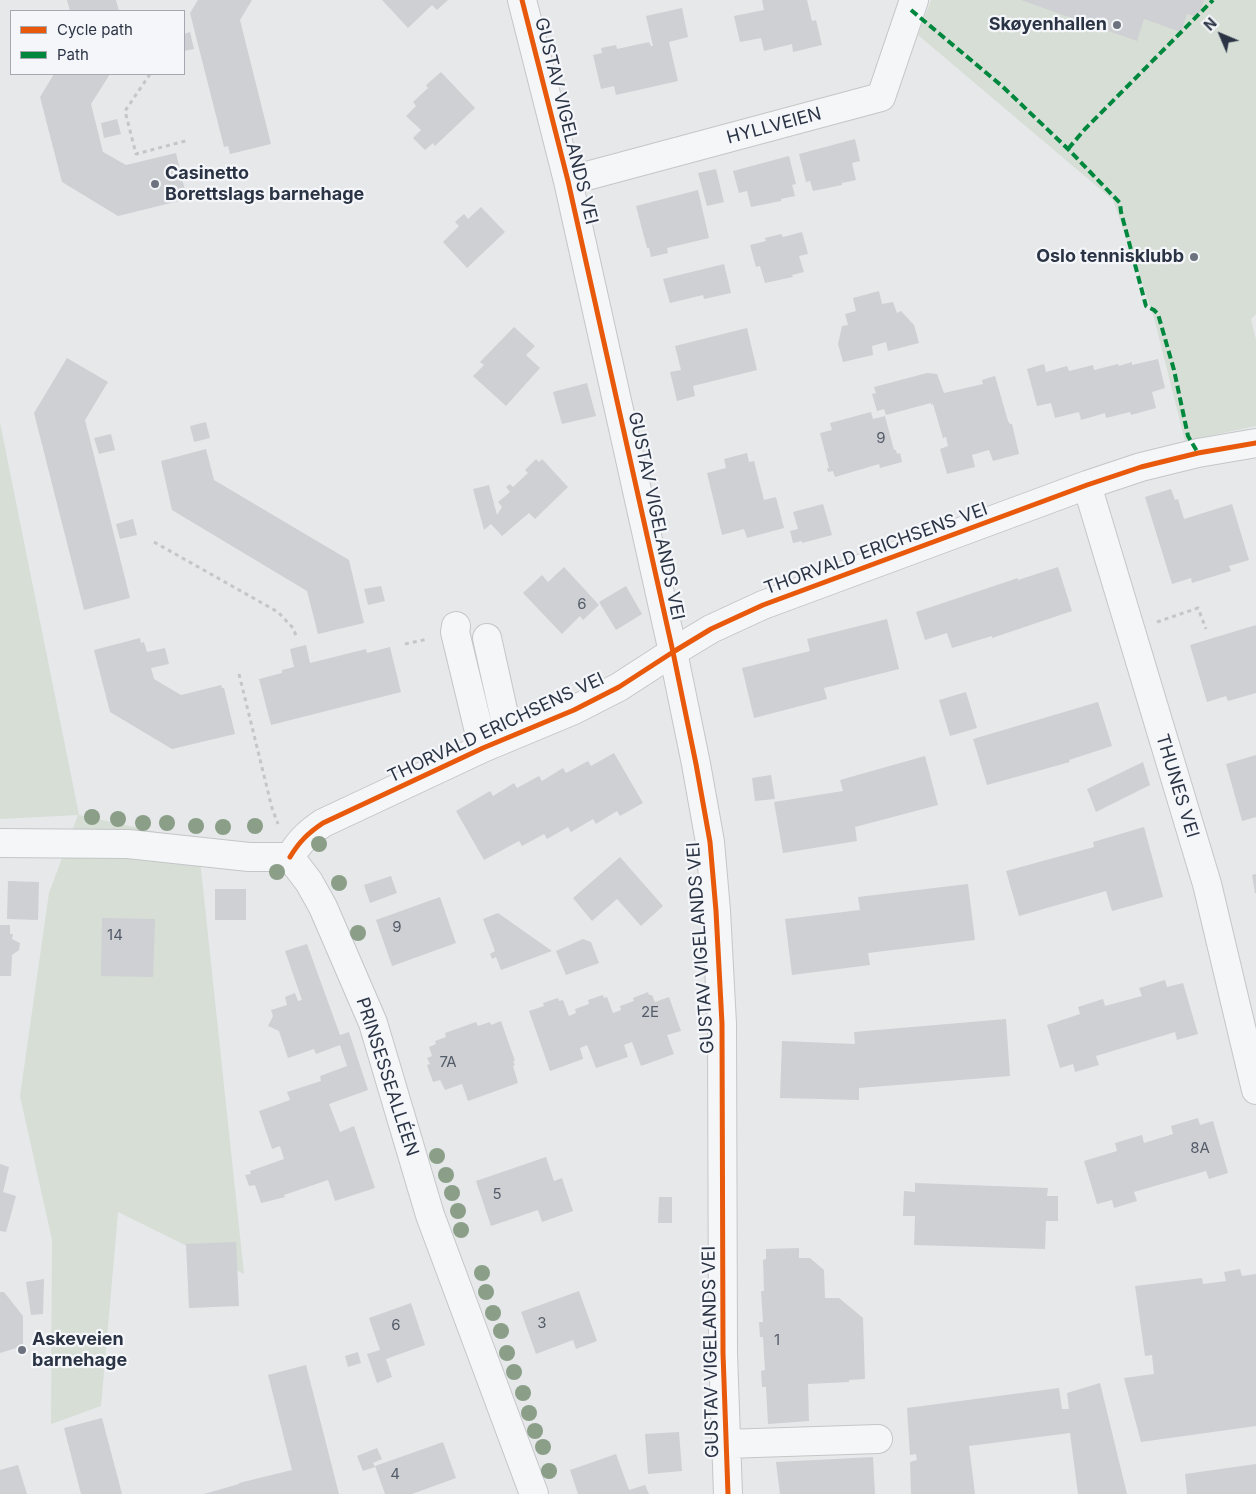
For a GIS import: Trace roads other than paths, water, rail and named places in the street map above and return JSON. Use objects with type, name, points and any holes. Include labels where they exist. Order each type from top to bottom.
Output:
[{"type":"street","name":"GUSTAV VIGELANDS VEI","points":[[522,0],[568,180],[672,652],[710,842],[722,1024],[723,1353],[728,1494]]},
{"type":"street","name":"HYLLVEIEN","points":[[568,180],[881,97],[914,0]]},
{"type":"street","name":"THORVALD ERICHSENS VEI","points":[[290,857],[309,832],[323,823],[483,748],[574,710],[612,691],[711,629],[763,606],[1087,485],[1141,467],[1256,443]]},
{"type":"street","name":"THUNES VEI","points":[[1087,485],[1207,884],[1256,1090]]},
{"type":"street","name":"THORVALD ERICHSENS VEI","points":[[444,632],[455,632],[483,748]]},
{"type":"street","points":[[487,638],[509,737]]},
{"type":"street","points":[[0,843],[128,844],[249,857],[290,857]]},
{"type":"street","name":"PRINSESSEALLÉEN","points":[[290,857],[309,882],[323,907],[373,1023],[430,1215],[534,1494]]},
{"type":"street","points":[[725,1444],[878,1439]]},
{"type":"place","name":"Skøyenhallen","points":[[1117,25]]},
{"type":"place","name":"Casinetto Borettslags barnehage","points":[[155,184]]},
{"type":"place","name":"Oslo tennisklubb","points":[[1194,257]]},
{"type":"place","name":"Askeveien barnehage","points":[[22,1350]]}]
